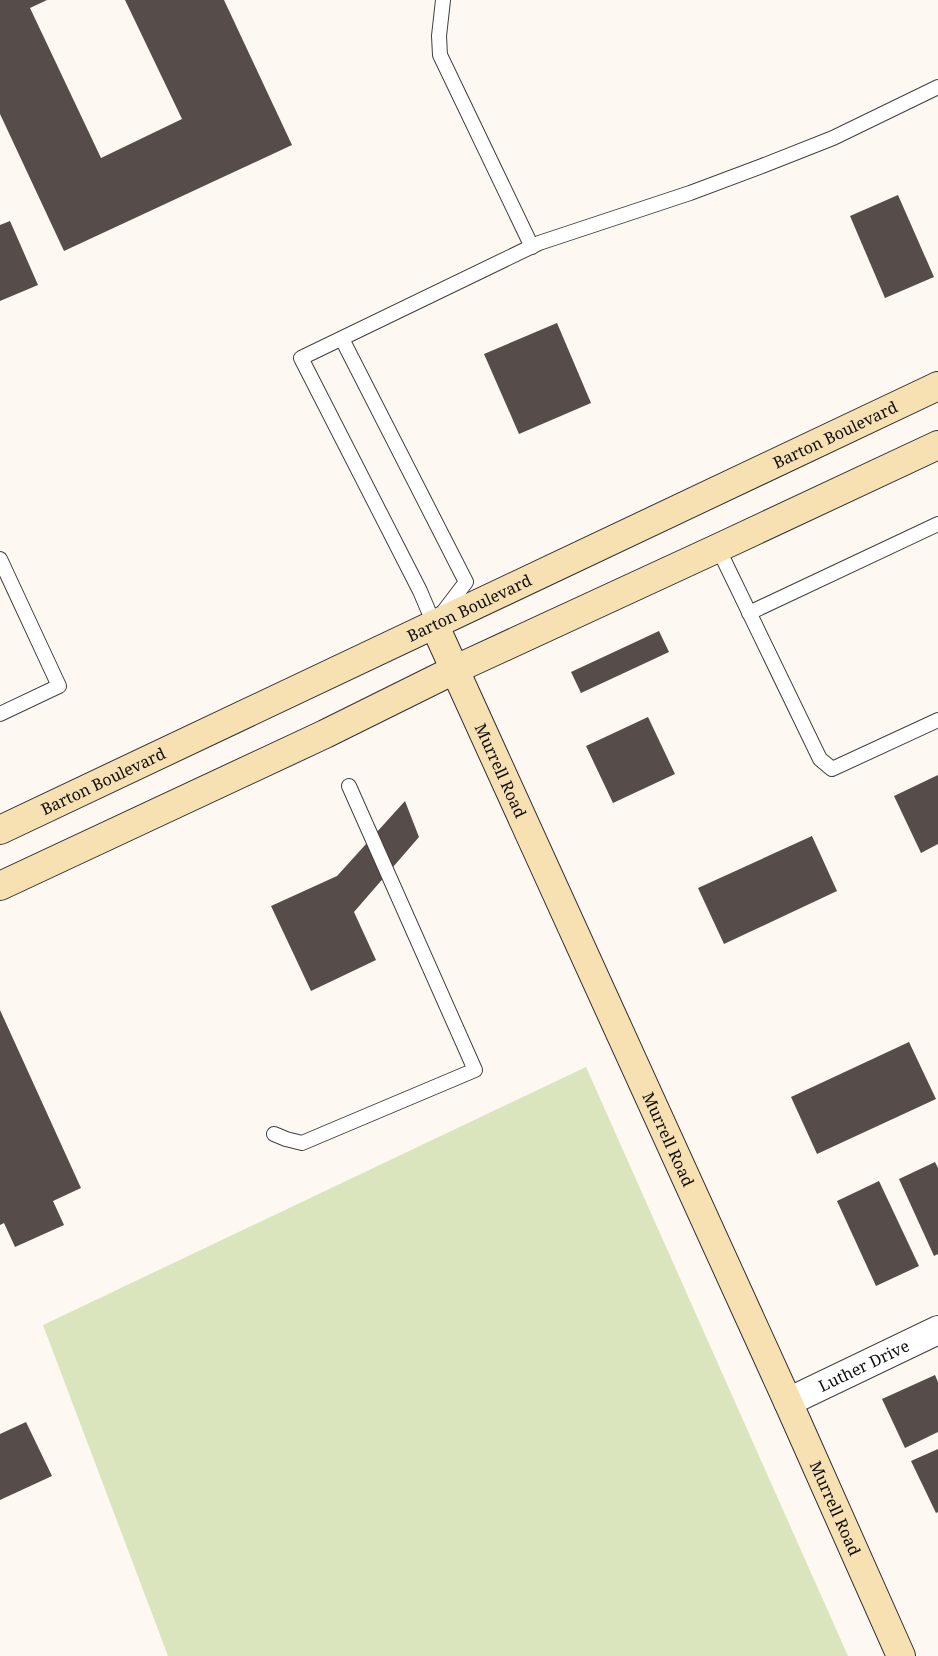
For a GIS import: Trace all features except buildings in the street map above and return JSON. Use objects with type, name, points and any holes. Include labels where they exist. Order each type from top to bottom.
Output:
[{"type":"main road","name":"Barton Boulevard","points":[[0,830],[938,386]]},
{"type":"main road","points":[[0,886],[325,734],[456,669],[938,445]]},
{"type":"main road","name":"Murrell Road","points":[[434,624],[788,1402],[901,1656]]},
{"type":"main road","points":[[0,844],[88,788]]},
{"type":"street","name":"Luther Drive","points":[[788,1402],[938,1330]]},
{"type":"lane","points":[[443,0],[439,36],[440,56],[532,247]]},
{"type":"lane","points":[[342,339],[466,582],[434,624],[420,591],[301,358],[539,243],[708,186],[833,138],[938,88]]},
{"type":"lane","points":[[749,613],[938,524]]},
{"type":"lane","points":[[718,548],[820,759],[832,769],[938,720]]},
{"type":"lane","points":[[0,559],[59,686],[0,714]]},
{"type":"lane","points":[[274,1134],[286,1140],[302,1143],[475,1070],[349,786]]},
{"type":"green space","points":[[586,1067],[848,1656],[168,1656],[43,1325]]}]
